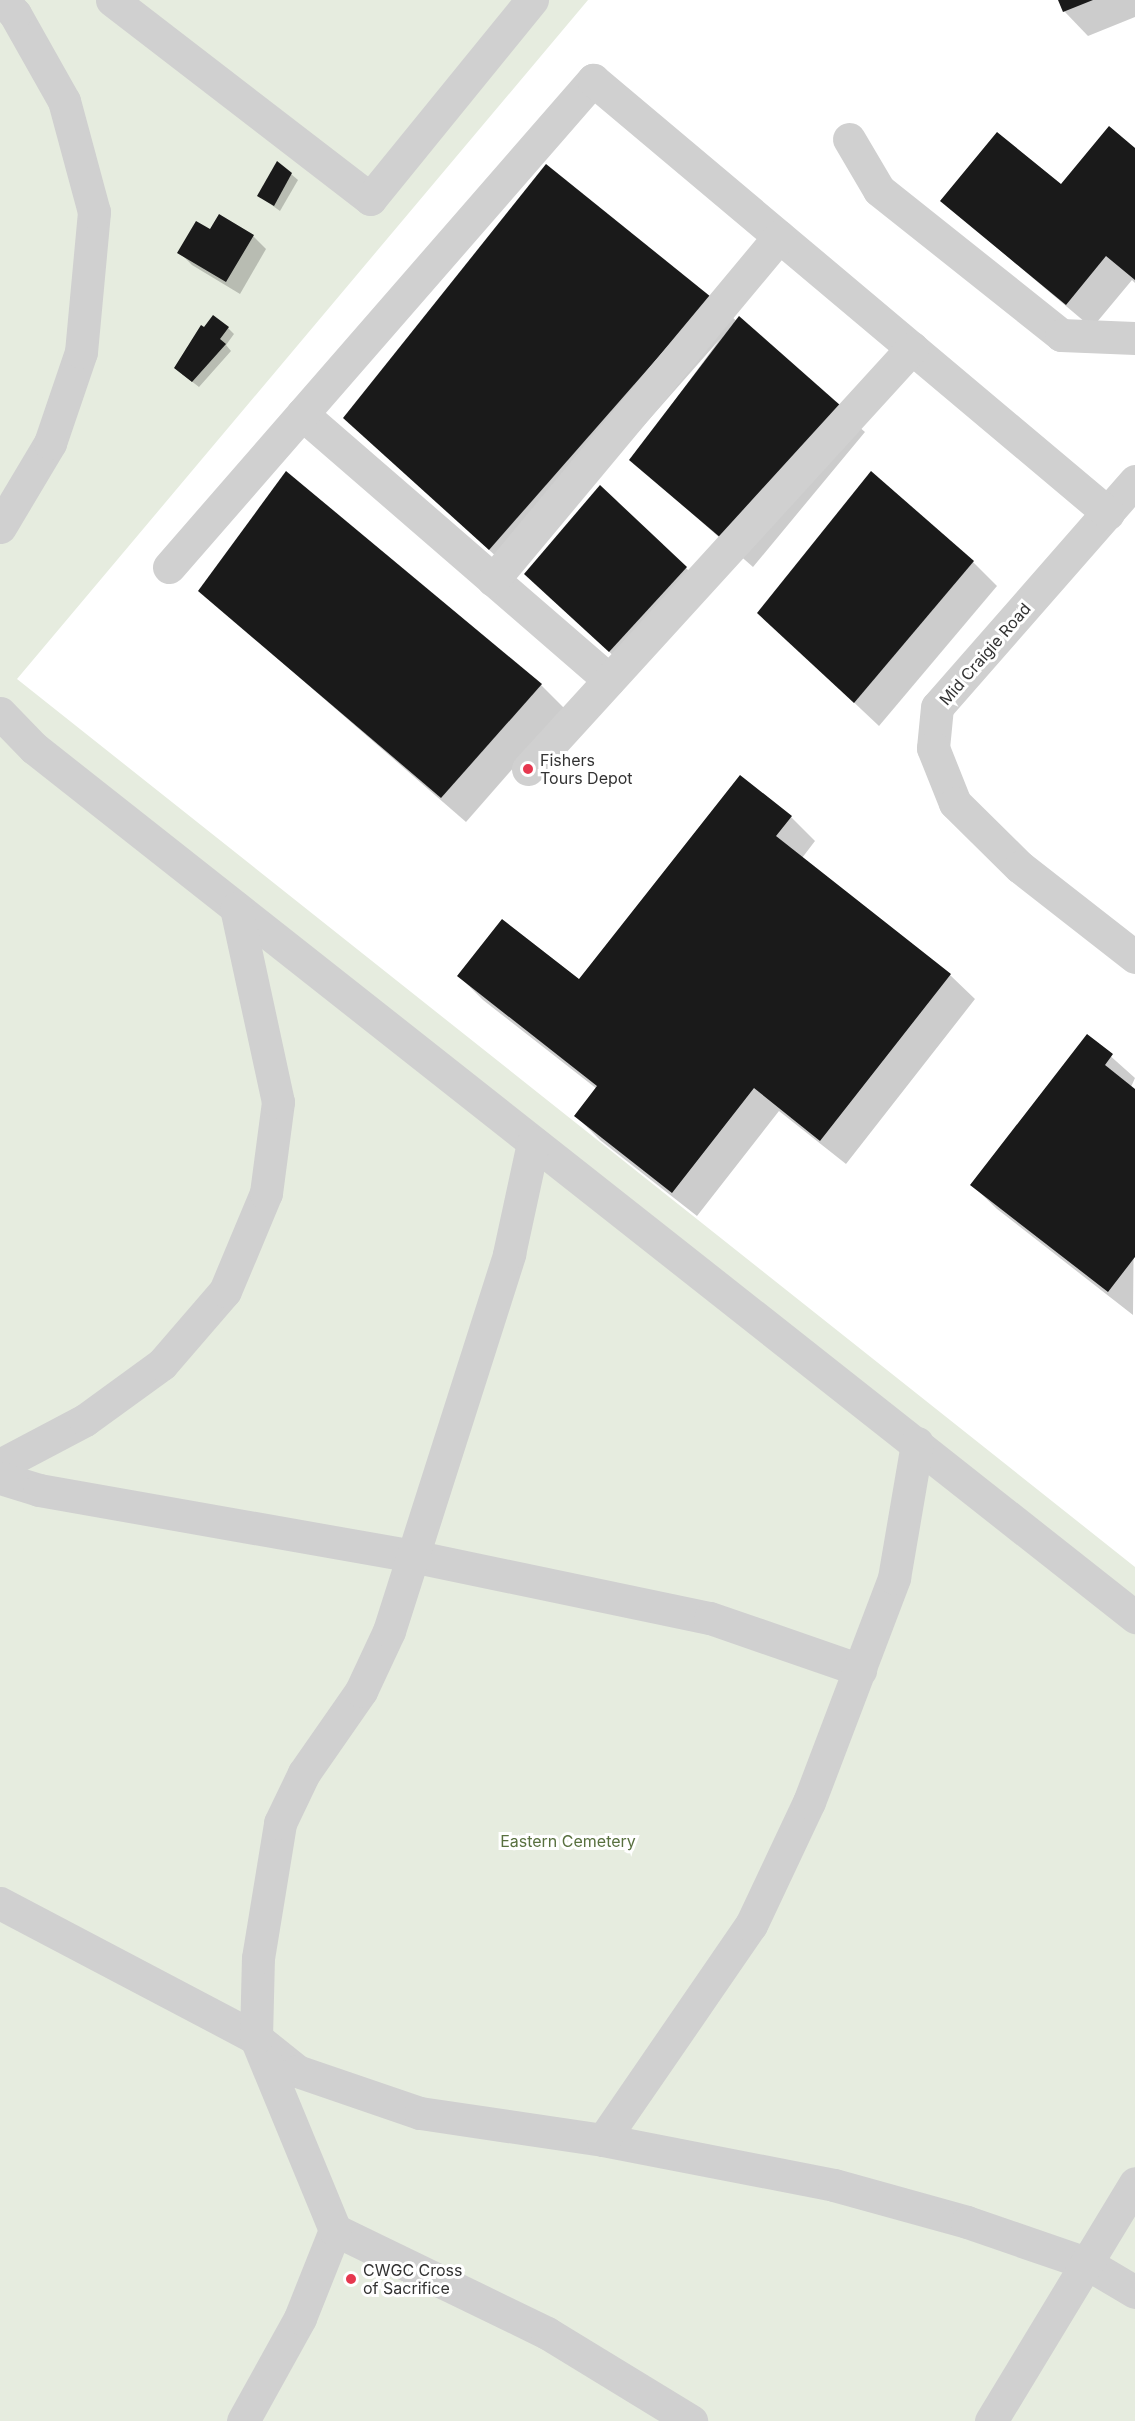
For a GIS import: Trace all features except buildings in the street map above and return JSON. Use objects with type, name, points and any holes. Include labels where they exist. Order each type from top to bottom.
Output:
[{"type":"street","points":[[0,527],[50,444],[81,352],[94,212],[64,101],[15,14],[2,0]]},
{"type":"street","points":[[112,0],[370,199],[532,0]]},
{"type":"street","points":[[169,567],[593,80],[1108,513]]},
{"type":"street","points":[[849,139],[879,190],[1061,335],[1135,338]]},
{"type":"street","points":[[493,580],[779,237]]},
{"type":"street","points":[[528,769],[912,348]]},
{"type":"street","points":[[302,414],[609,680]]},
{"type":"street","name":"Mid Craigie Road","points":[[1135,481],[937,707],[933,748],[955,803],[1020,867],[1135,957]]},
{"type":"street","points":[[0,712],[34,748],[1135,1617]]},
{"type":"street","points":[[0,1465],[85,1420],[162,1364],[225,1291],[230,1280],[266,1193],[278,1102],[236,908]]},
{"type":"street","points":[[533,1143],[509,1254],[389,1631],[361,1691],[304,1773],[280,1822],[258,1958],[256,2038],[335,2230],[547,2333],[691,2421]]},
{"type":"street","points":[[603,2140],[751,1925],[809,1802],[894,1578],[917,1443]]},
{"type":"street","points":[[0,1478],[39,1490],[412,1556],[710,1618],[860,1670]]},
{"type":"street","points":[[0,1903],[256,2038],[297,2071],[420,2113],[603,2140],[834,2185],[967,2222],[1086,2263],[1135,2292]]},
{"type":"street","points":[[991,2421],[1135,2183]]},
{"type":"street","points":[[243,2421],[300,2318],[335,2230]]},
{"type":"green space","name":"Eastern Cemetery","points":[[0,0],[588,0],[17,679],[1135,1567],[1135,2421],[0,2421]]},
{"type":"place","name":"Fishers Tours Depot","points":[[528,769]]},
{"type":"place","name":"CWGC Cross of Sacrifice","points":[[351,2279]]}]
